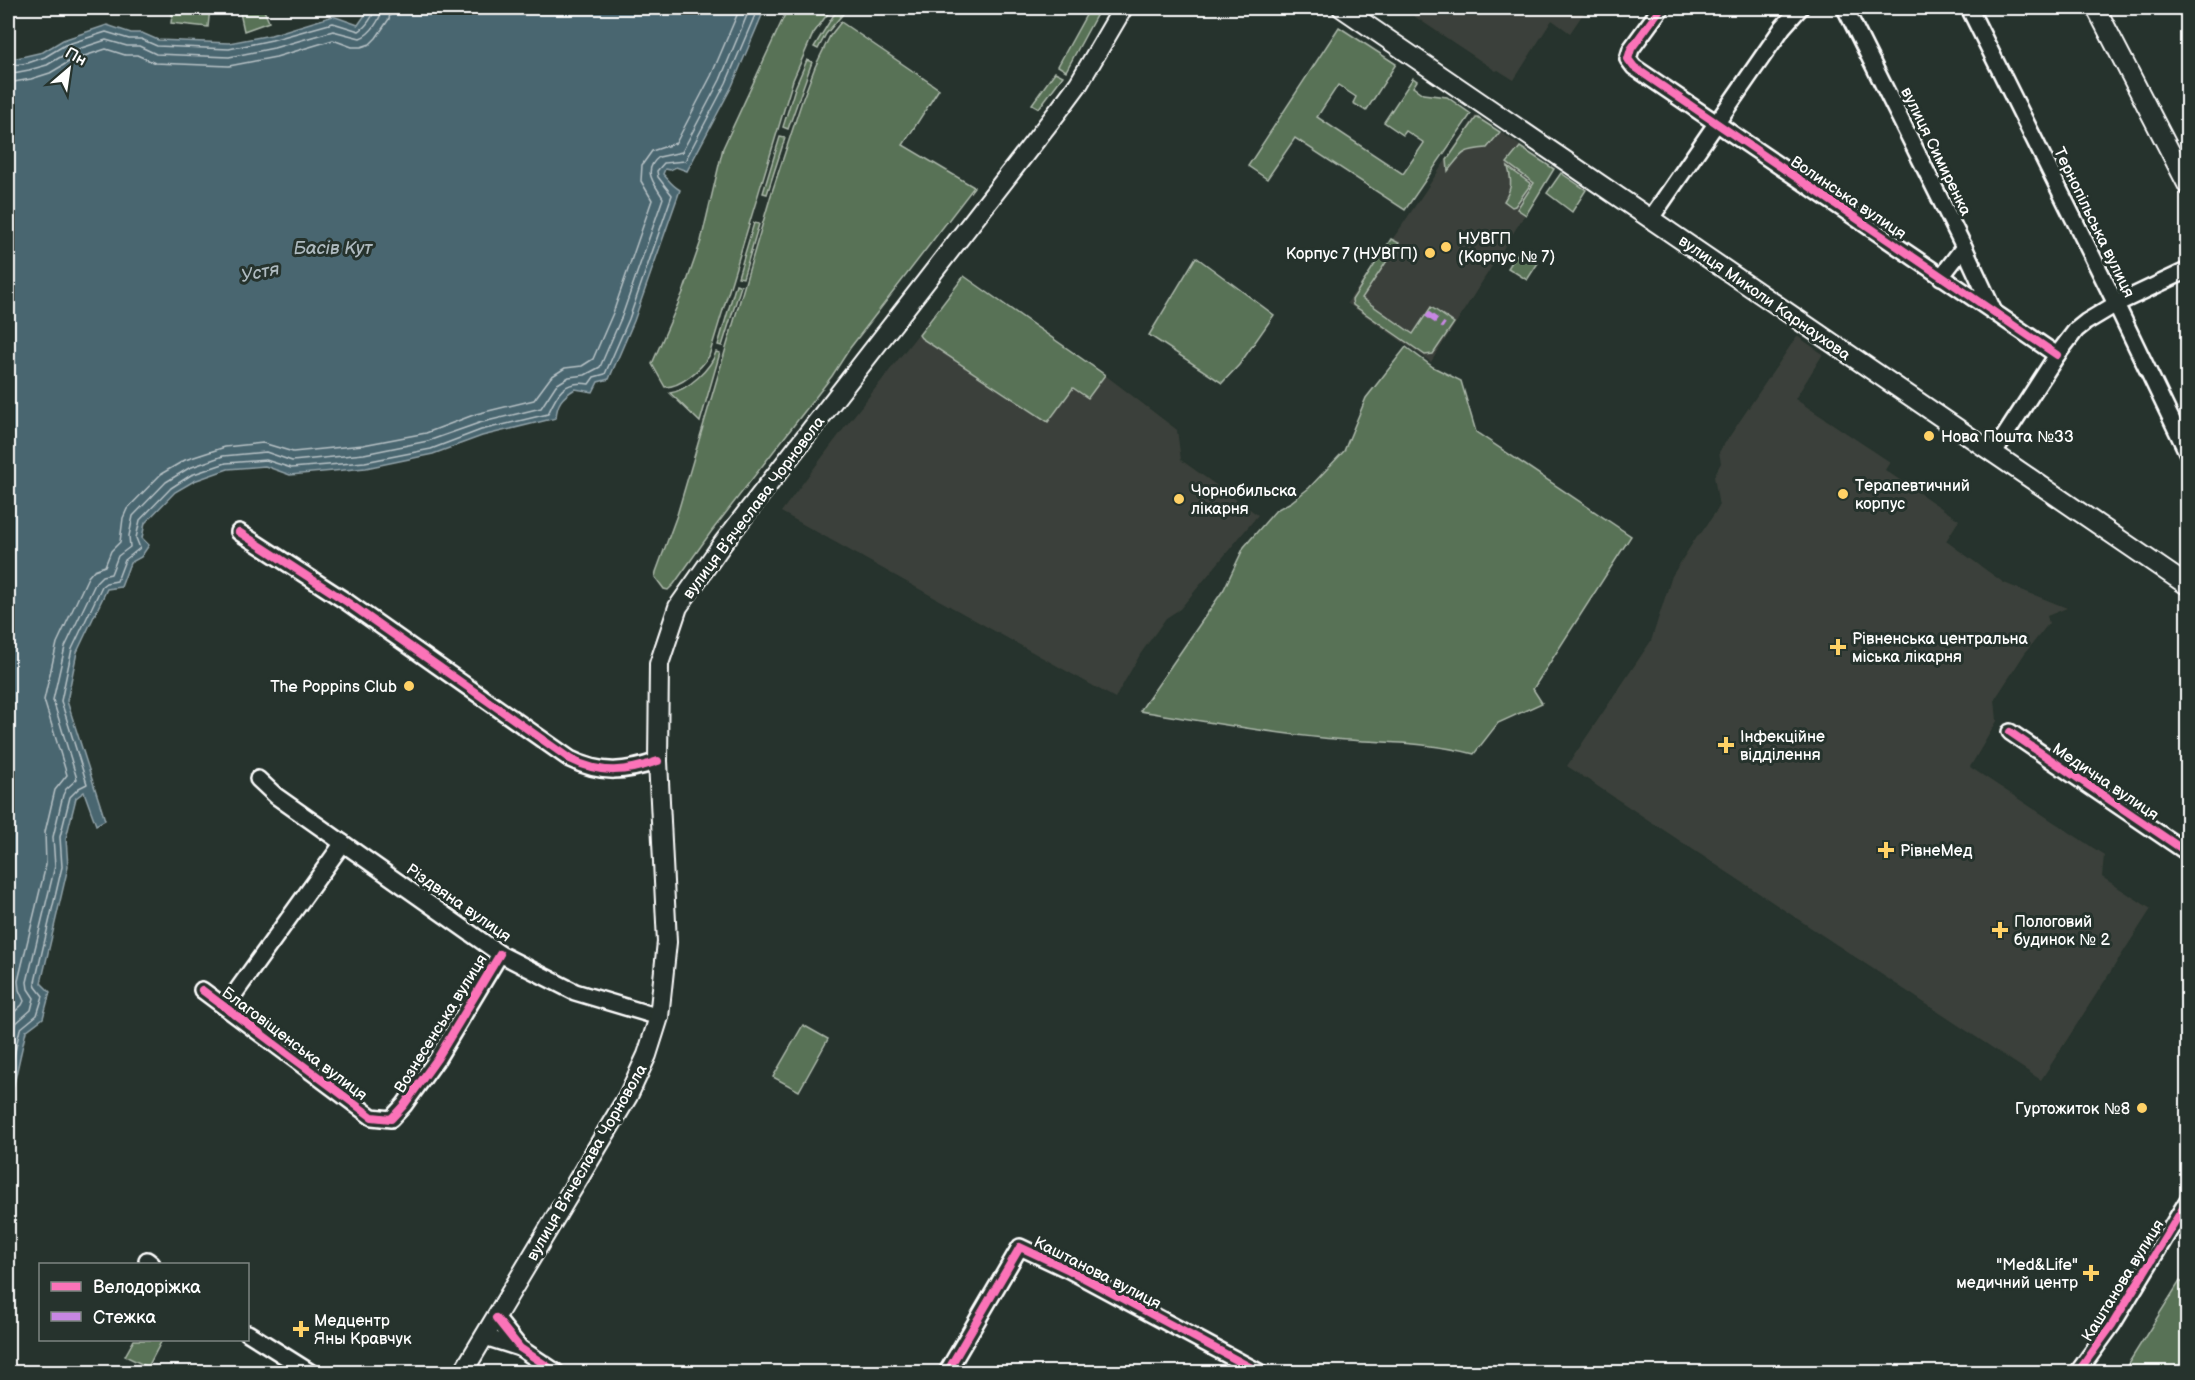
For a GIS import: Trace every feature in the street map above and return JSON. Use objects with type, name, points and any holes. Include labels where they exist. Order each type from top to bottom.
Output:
[{"type":"main road","name":"вулиця Вʼячеслава Чорновола","points":[[463,1372],[628,1096],[647,1055],[659,1017],[667,920],[658,761],[659,664],[678,607],[723,543],[1065,101],[1084,74],[1123,8]]},
{"type":"main road","name":"вулиця Миколи Карнаухова","points":[[1342,8],[2187,586]]},
{"type":"main road","points":[[2096,8],[2187,186]]},
{"type":"street","name":"Волинська вулиця","points":[[1661,8],[1631,49],[1628,59],[1634,67],[2057,355]]},
{"type":"street","points":[[1651,218],[1783,27],[1800,8]]},
{"type":"street","name":"вулиця Симиренка","points":[[1845,8],[1994,312]]},
{"type":"street","name":"Тернопільська вулиця","points":[[1969,8],[2187,453]]},
{"type":"street","points":[[1941,277],[1964,247]]},
{"type":"street","points":[[1994,454],[2057,355],[2076,330],[2116,304],[2187,270]]},
{"type":"street","points":[[239,532],[346,602],[570,759],[589,768],[610,770],[634,769],[658,761]]},
{"type":"street","name":"Медична вулиця","points":[[2010,732],[2187,853]]},
{"type":"street","name":"Різдвяна вулиця","points":[[258,779],[276,796],[500,954],[575,992],[659,1017]]},
{"type":"street","points":[[225,1007],[343,843]]},
{"type":"street","name":"Вознесенська вулиця","points":[[372,1117],[391,1119],[404,1105],[437,1059],[500,954]]},
{"type":"street","name":"Благовіщенська вулиця","points":[[202,990],[372,1117]]},
{"type":"street","name":"Каштанова вулиця","points":[[2078,1372],[2112,1325],[2187,1200]]},
{"type":"street","name":"Каштанова вулиця","points":[[947,1372],[1020,1247],[1069,1270],[1260,1372]]},
{"type":"street","points":[[496,1318],[520,1348]]},
{"type":"street","points":[[249,1334],[310,1372]]},
{"type":"street","points":[[485,1337],[520,1348],[556,1372]]},
{"type":"shaded area","points":[[1402,8],[1587,8],[1570,33],[1552,20],[1514,80],[1496,71]]},
{"type":"shaded area","name":"НУВГП (Корпус № 7)","points":[[1476,115],[1554,169],[1431,362],[1347,303]]},
{"type":"shaded area","points":[[964,276],[1105,375],[1177,430],[1181,460],[1258,515],[1180,609],[1166,618],[1141,653],[1115,698],[781,512]]},
{"type":"shaded area","name":"Рівненська центральна міська лікарня","points":[[1797,336],[1823,354],[1795,399],[1890,462],[1885,470],[1959,520],[1946,541],[2004,583],[2067,608],[2047,616],[2049,623],[2025,653],[1995,699],[1997,721],[1970,767],[2104,855],[2102,877],[2151,909],[2041,1080],[1567,766],[1651,641],[1672,576],[1697,536],[1719,507],[1714,476],[1721,463],[1719,452]]},
{"type":"green space","points":[[173,8],[210,8],[208,27],[171,23]]},
{"type":"green space","points":[[239,8],[263,8],[269,22],[244,31]]},
{"type":"green space","points":[[788,8],[832,8],[813,34],[793,80],[709,356],[690,376],[678,384],[665,387],[652,364],[684,290],[701,241],[723,148]]},
{"type":"green space","points":[[841,8],[848,8],[826,34],[818,49],[814,47],[833,16]]},
{"type":"green space","points":[[1090,8],[1098,12],[1066,71],[1058,66]]},
{"type":"green space","points":[[841,22],[939,89],[903,145],[974,187],[850,348],[832,376],[711,532],[674,584],[668,590],[664,589],[655,577],[656,572],[677,515],[771,195],[815,67],[830,36]]},
{"type":"green space","points":[[1339,27],[1396,64],[1366,111],[1353,103],[1356,97],[1338,85],[1317,117],[1403,174],[1424,143],[1406,131],[1403,135],[1384,122],[1413,78],[1417,81],[1413,87],[1423,94],[1447,97],[1471,114],[1405,210],[1295,138],[1267,179],[1248,166]]},
{"type":"green space","points":[[807,60],[812,62],[788,129],[783,127],[795,88]]},
{"type":"green space","points":[[1055,72],[1063,76],[1039,108],[1032,104]]},
{"type":"green space","points":[[1476,118],[1500,132],[1487,148],[1464,153],[1448,171],[1447,160]]},
{"type":"green space","points":[[780,137],[785,138],[767,194],[763,193]]},
{"type":"green space","points":[[1520,147],[1554,169],[1526,215],[1517,209],[1534,183],[1507,163]]},
{"type":"green space","points":[[1508,167],[1531,184],[1512,207],[1504,201],[1510,185]]},
{"type":"green space","points":[[1561,173],[1586,190],[1572,212],[1547,193]]},
{"type":"green space","points":[[754,223],[759,224],[743,278],[738,277]]},
{"type":"green space","points":[[1391,239],[1399,243],[1362,298],[1413,334],[1431,307],[1454,323],[1433,354],[1425,355],[1353,305],[1352,300]]},
{"type":"green space","points":[[1519,251],[1538,263],[1527,280],[1508,268]]},
{"type":"green space","points":[[1196,257],[1274,315],[1239,365],[1222,383],[1149,335]]},
{"type":"green space","points":[[964,276],[1105,375],[1088,398],[1073,388],[1048,422],[921,338],[919,335]]},
{"type":"green space","points":[[736,284],[741,286],[722,346],[718,345]]},
{"type":"green space","points":[[1406,347],[1433,367],[1461,381],[1476,432],[1631,536],[1533,689],[1542,703],[1498,723],[1474,754],[1437,747],[1277,733],[1140,711],[1224,589],[1244,547],[1276,510],[1309,488],[1344,451],[1366,398]]},
{"type":"green space","points":[[716,352],[720,353],[700,422],[670,393],[684,388],[698,378]]},
{"type":"green space","points":[[803,1025],[828,1039],[799,1091],[773,1077]]},
{"type":"green space","points":[[2180,1281],[2187,1286],[2187,1372],[2123,1372]]},
{"type":"green space","points":[[133,1341],[161,1341],[148,1367],[125,1356]]},
{"type":"water","name":"Басів Кут","points":[[370,8],[765,8],[732,86],[687,171],[676,167],[670,170],[665,169],[663,174],[680,190],[634,321],[609,379],[598,382],[593,392],[575,389],[570,392],[559,404],[556,418],[482,436],[433,454],[366,468],[290,475],[265,466],[228,469],[194,481],[175,492],[145,523],[142,538],[149,545],[141,557],[130,563],[121,587],[107,589],[77,652],[67,701],[105,820],[96,825],[84,792],[76,798],[66,838],[68,867],[41,983],[50,992],[43,1018],[26,1031],[8,1110],[8,60],[43,52],[63,40],[107,25],[131,33],[142,33],[158,40],[229,43],[271,35],[333,16],[358,25]]},
{"type":"marked path","points":[[1427,314],[1444,326]]},
{"type":"cycle path","points":[[1661,8],[1631,49],[1628,59],[1634,67],[2057,355]]},
{"type":"cycle path","points":[[239,532],[347,602],[570,759],[603,770],[635,768],[658,761]]},
{"type":"cycle path","points":[[2010,732],[2188,853]]},
{"type":"cycle path","points":[[202,990],[372,1117],[391,1119],[437,1059],[500,954]]},
{"type":"cycle path","points":[[2078,1372],[2112,1325],[2188,1200]]},
{"type":"cycle path","points":[[947,1372],[1020,1247],[1069,1270],[1259,1372]]},
{"type":"cycle path","points":[[496,1318],[520,1348],[556,1372]]},
{"type":"place","name":"НУВГП (Корпус № 7)","points":[[1446,247]]},
{"type":"place","name":"Корпус 7 (НУВГП)","points":[[1430,253]]},
{"type":"place","name":"Нова Пошта №33","points":[[1929,436]]},
{"type":"place","name":"Терапевтичний корпус","points":[[1843,494]]},
{"type":"place","name":"Чорнобильска лікарня","points":[[1179,499]]},
{"type":"place","name":"Рівненська центральна міська лікарня","points":[[1838,647]]},
{"type":"place","name":"The Poppins Club","points":[[409,686]]},
{"type":"place","name":"Інфекційне відділення","points":[[1726,745]]},
{"type":"place","name":"РівнеМед","points":[[1886,850]]},
{"type":"place","name":"Пологовий будинок № 2","points":[[2000,930]]},
{"type":"place","name":"Гуртожиток №8","points":[[2142,1108]]},
{"type":"place","name":"\"Med&Life\" медичний центр","points":[[2091,1273]]},
{"type":"place","name":"Медцентр Яны Кравчук","points":[[301,1329]]},
{"type":"water label","name":"Устя","points":[[260,272]]}]
